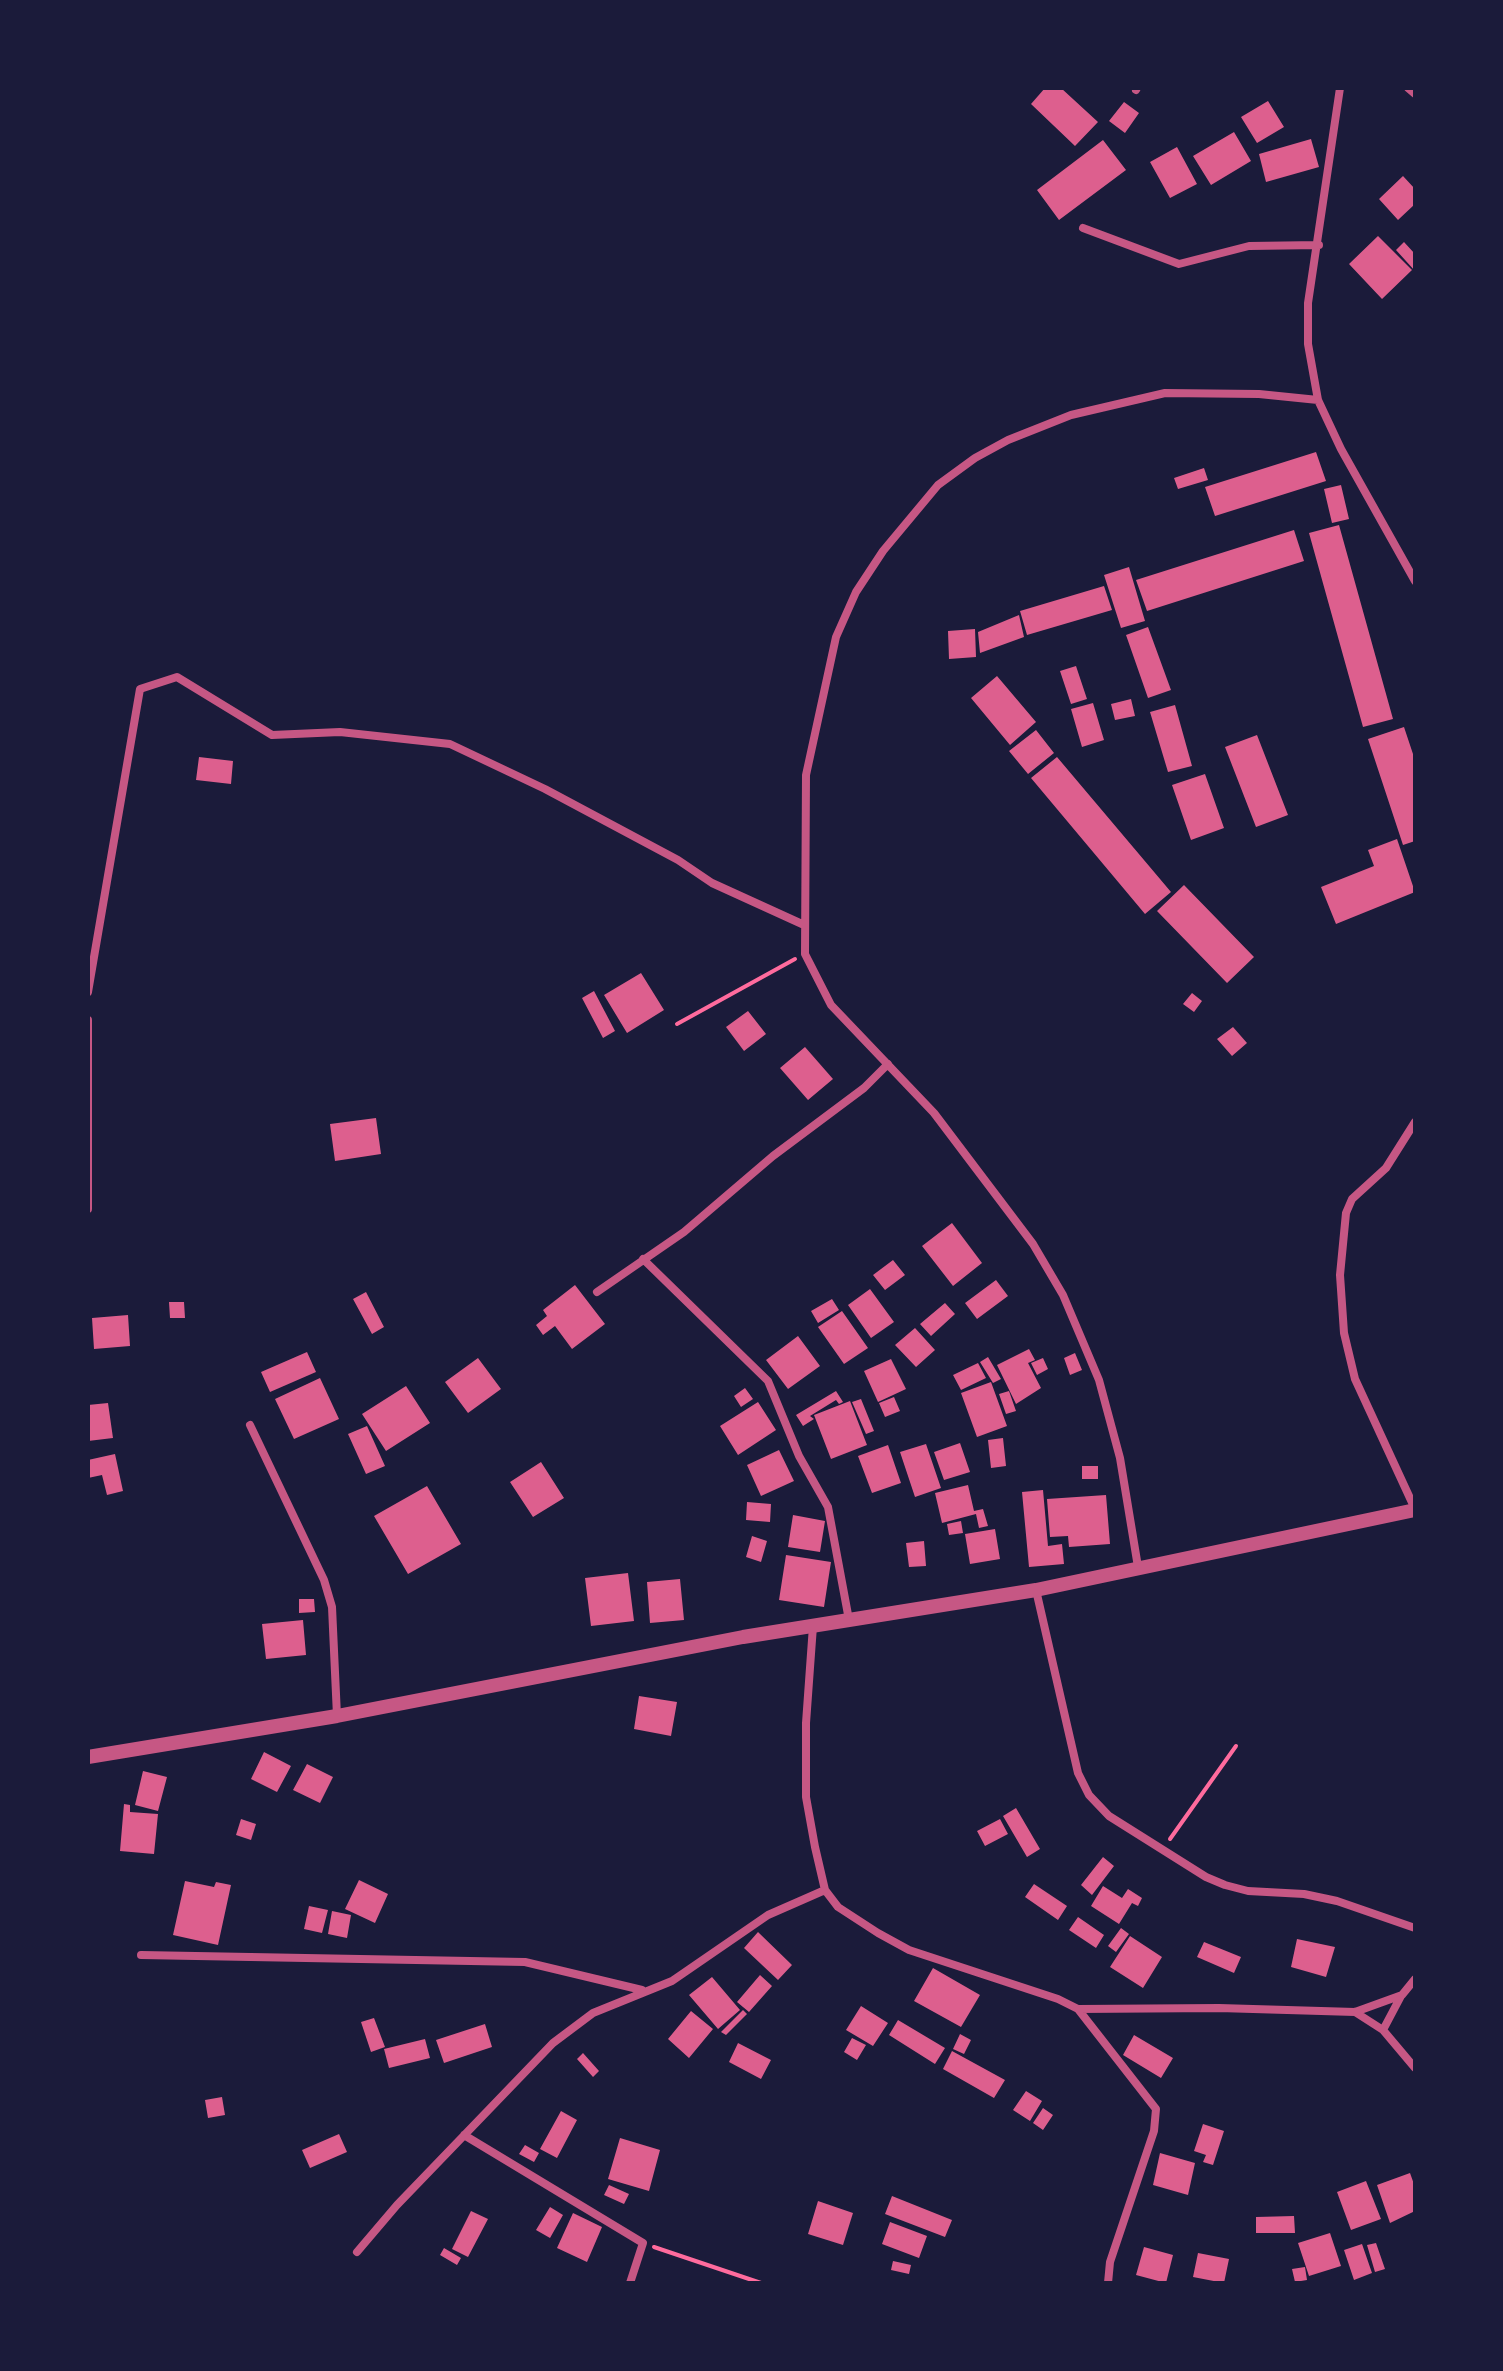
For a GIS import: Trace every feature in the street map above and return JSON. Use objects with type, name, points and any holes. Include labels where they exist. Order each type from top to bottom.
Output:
[{"type":"street","points":[[1340,88],[1308,303],[1308,344],[1318,400],[1341,449],[1415,581]]},
{"type":"street","points":[[1408,88],[1415,94]]},
{"type":"street","points":[[1083,228],[1179,264],[1249,246],[1319,245]]},
{"type":"street","points":[[1138,1567],[1120,1458],[1099,1380],[1063,1295],[993,1189],[934,1113],[831,1005],[805,954],[802,924],[806,775],[836,637],[856,592],[883,551],[938,485],[975,458],[1008,440],[1071,415],[1143,398],[1199,391],[1318,400]]},
{"type":"street","points":[[88,992],[140,689],[177,677],[272,735],[340,732],[450,744],[545,789],[678,860],[712,883],[802,924]]},
{"type":"street","points":[[88,1020],[88,1209]]},
{"type":"street","points":[[597,1292],[684,1232],[773,1156],[864,1088],[888,1064]]},
{"type":"street","points":[[88,1757],[337,1716],[813,1626],[1036,1590],[1415,1510],[1355,1379],[1344,1333],[1340,1275],[1346,1213],[1352,1199],[1386,1168],[1415,1122]]},
{"type":"street","points":[[643,1259],[768,1381],[799,1456],[828,1507],[849,1620]]},
{"type":"street","points":[[250,1425],[324,1580],[332,1607],[337,1716]]},
{"type":"street","points":[[1036,1590],[1078,1773],[1089,1795],[1109,1816],[1164,1852],[1225,1885],[1248,1891],[1326,1898],[1415,1928]]},
{"type":"street","points":[[813,1626],[806,1723],[806,1797],[825,1890],[838,1907],[909,1950],[1058,1999],[1078,2009],[1156,2109],[1154,2131],[1110,2262],[1108,2283]]},
{"type":"street","points":[[357,2252],[553,2043],[593,2013],[643,1990],[672,1981],[757,1922],[825,1890]]},
{"type":"street","points":[[141,1955],[525,1962],[643,1990]]},
{"type":"street","points":[[1383,2030],[1402,1995],[1415,1979]]},
{"type":"street","points":[[1078,2009],[1355,2012],[1402,1995]]},
{"type":"street","points":[[1355,2012],[1383,2030],[1415,2068]]},
{"type":"street","points":[[464,2135],[643,2243],[630,2283]]},
{"type":"path","points":[[677,1024],[805,954]]},
{"type":"path","points":[[1164,1852],[1197,1797],[1236,1746]]},
{"type":"path","points":[[643,2243],[761,2283]]},
{"type":"building","points":[[1045,88],[1061,88],[1098,122],[1075,146],[1031,104]]},
{"type":"building","points":[[1268,101],[1284,127],[1257,143],[1241,117]]},
{"type":"building","points":[[1124,102],[1139,113],[1125,133],[1109,121]]},
{"type":"building","points":[[1234,132],[1251,161],[1211,185],[1193,156]]},
{"type":"building","points":[[1311,139],[1319,167],[1266,182],[1259,154]]},
{"type":"building","points":[[1103,140],[1126,170],[1059,220],[1037,190]]},
{"type":"building","points":[[1177,147],[1197,184],[1170,198],[1150,162]]},
{"type":"building","points":[[1403,176],[1415,189],[1415,204],[1398,220],[1379,199]]},
{"type":"building","points":[[1378,236],[1412,270],[1382,299],[1349,264]]},
{"type":"building","points":[[1404,242],[1415,254],[1415,271],[1396,250]]},
{"type":"building","points":[[1316,452],[1326,481],[1215,516],[1205,487]]},
{"type":"building","points":[[1204,468],[1208,480],[1178,489],[1174,478]]},
{"type":"building","points":[[1341,485],[1349,519],[1332,523],[1324,489]]},
{"type":"building","points":[[1339,525],[1393,719],[1363,727],[1309,533]]},
{"type":"building","points":[[1294,530],[1304,561],[1147,611],[1136,580]]},
{"type":"building","points":[[1129,567],[1145,621],[1121,628],[1104,575]]},
{"type":"building","points":[[1104,586],[1112,610],[1027,635],[1020,611]]},
{"type":"building","points":[[1019,615],[1024,637],[980,653],[978,632]]},
{"type":"building","points":[[1148,627],[1171,690],[1148,698],[1126,635]]},
{"type":"building","points":[[975,629],[976,657],[949,659],[948,631]]},
{"type":"building","points":[[1076,666],[1087,699],[1071,704],[1060,671]]},
{"type":"building","points":[[997,676],[1036,722],[1010,745],[971,698]]},
{"type":"building","points":[[1131,699],[1135,716],[1115,720],[1111,704]]},
{"type":"building","points":[[1093,703],[1104,740],[1082,747],[1071,709]]},
{"type":"building","points":[[1175,705],[1192,766],[1168,772],[1150,712]]},
{"type":"building","points":[[1404,727],[1415,760],[1415,841],[1403,845],[1368,739]]},
{"type":"building","points":[[1036,730],[1054,753],[1028,774],[1009,751]]},
{"type":"building","points":[[1257,735],[1288,815],[1256,827],[1225,747]]},
{"type":"building","points":[[199,757],[233,761],[231,784],[196,780]]},
{"type":"building","points":[[1057,757],[1171,892],[1145,914],[1031,778]]},
{"type":"building","points":[[1205,774],[1224,828],[1191,840],[1172,785]]},
{"type":"building","points":[[1397,839],[1415,892],[1336,924],[1321,887],[1374,866],[1368,850]]},
{"type":"building","points":[[1184,885],[1254,957],[1227,983],[1157,911]]},
{"type":"building","points":[[641,973],[664,1010],[627,1033],[604,995]]},
{"type":"building","points":[[594,991],[615,1031],[603,1038],[582,998]]},
{"type":"building","points":[[1192,993],[1202,1001],[1194,1012],[1183,1004]]},
{"type":"building","points":[[748,1011],[766,1034],[744,1051],[726,1027]]},
{"type":"building","points":[[1233,1027],[1247,1043],[1232,1056],[1217,1039]]},
{"type":"building","points":[[805,1047],[833,1079],[808,1100],[780,1068]]},
{"type":"building","points":[[376,1118],[381,1154],[335,1161],[330,1124]]},
{"type":"building","points":[[952,1223],[982,1263],[953,1286],[922,1246]]},
{"type":"building","points":[[893,1260],[905,1275],[885,1290],[873,1275]]},
{"type":"building","points":[[996,1280],[1008,1296],[977,1319],[965,1303]]},
{"type":"building","points":[[575,1285],[605,1324],[572,1349],[555,1326],[543,1335],[536,1325],[547,1316],[543,1310]]},
{"type":"building","points":[[870,1289],[894,1322],[871,1338],[848,1305]]},
{"type":"building","points":[[366,1292],[384,1327],[372,1334],[353,1299]]},
{"type":"building","points":[[832,1299],[839,1310],[818,1323],[811,1311]]},
{"type":"building","points":[[169,1302],[184,1302],[185,1318],[170,1318]]},
{"type":"building","points":[[945,1303],[955,1314],[931,1336],[920,1324]]},
{"type":"building","points":[[842,1311],[868,1348],[844,1364],[818,1327]]},
{"type":"building","points":[[128,1315],[130,1346],[94,1349],[92,1318]]},
{"type":"building","points":[[915,1328],[935,1350],[916,1367],[895,1345]]},
{"type":"building","points":[[798,1336],[820,1366],[788,1389],[766,1360]]},
{"type":"building","points":[[1029,1349],[1035,1360],[1028,1363],[1041,1388],[1016,1404],[997,1365]]},
{"type":"building","points":[[307,1352],[316,1372],[270,1392],[261,1372]]},
{"type":"building","points":[[1075,1353],[1082,1370],[1070,1375],[1064,1358]]},
{"type":"building","points":[[988,1357],[1001,1379],[993,1383],[980,1362]]},
{"type":"building","points":[[478,1358],[501,1389],[468,1413],[445,1382]]},
{"type":"building","points":[[1043,1358],[1048,1369],[1037,1375],[1031,1363]]},
{"type":"building","points":[[891,1359],[906,1389],[878,1402],[864,1371]]},
{"type":"building","points":[[978,1363],[986,1378],[961,1390],[953,1375]]},
{"type":"building","points":[[320,1378],[339,1419],[294,1439],[275,1399]]},
{"type":"building","points":[[991,1382],[1007,1426],[977,1437],[961,1393]]},
{"type":"building","points":[[406,1386],[430,1423],[386,1451],[362,1414]]},
{"type":"building","points":[[745,1388],[753,1399],[741,1407],[734,1396]]},
{"type":"building","points":[[836,1391],[843,1402],[839,1404],[836,1400],[810,1416],[814,1419],[803,1426],[796,1415]]},
{"type":"building","points":[[1009,1391],[1016,1411],[1006,1414],[999,1394]]},
{"type":"building","points":[[894,1397],[900,1411],[885,1417],[879,1403]]},
{"type":"building","points":[[861,1399],[874,1431],[866,1434],[852,1402]]},
{"type":"building","points":[[850,1401],[867,1445],[831,1459],[814,1415]]},
{"type":"building","points":[[758,1402],[776,1430],[738,1455],[720,1426]]},
{"type":"building","points":[[108,1403],[113,1438],[88,1441],[88,1405]]},
{"type":"building","points":[[367,1426],[385,1466],[366,1474],[348,1434]]},
{"type":"building","points":[[1003,1438],[1006,1466],[991,1468],[988,1440]]},
{"type":"building","points":[[960,1443],[970,1472],[944,1480],[934,1452]]},
{"type":"building","points":[[926,1444],[941,1488],[915,1497],[900,1452]]},
{"type":"building","points":[[888,1445],[901,1483],[872,1493],[858,1456]]},
{"type":"building","points":[[779,1450],[794,1481],[761,1496],[747,1465]]},
{"type":"building","points":[[115,1454],[123,1491],[107,1495],[102,1475],[88,1478],[88,1460]]},
{"type":"building","points":[[541,1462],[564,1498],[533,1517],[510,1482]]},
{"type":"building","points":[[1082,1466],[1098,1466],[1098,1479],[1082,1479]]},
{"type":"building","points":[[968,1485],[974,1511],[983,1509],[988,1526],[979,1528],[976,1514],[942,1523],[935,1493]]},
{"type":"building","points":[[427,1486],[461,1544],[408,1574],[374,1516]]},
{"type":"building","points":[[1043,1490],[1048,1546],[1062,1544],[1064,1564],[1029,1567],[1022,1492]]},
{"type":"building","points":[[1106,1495],[1110,1544],[1069,1547],[1068,1536],[1050,1537],[1047,1499]]},
{"type":"building","points":[[747,1502],[771,1504],[770,1522],[746,1520]]},
{"type":"building","points":[[793,1515],[825,1521],[820,1552],[788,1547]]},
{"type":"building","points":[[961,1521],[963,1533],[949,1535],[947,1524]]},
{"type":"building","points":[[995,1529],[1000,1559],[970,1564],[965,1534]]},
{"type":"building","points":[[752,1536],[767,1541],[761,1562],[746,1557]]},
{"type":"building","points":[[924,1541],[926,1566],[909,1567],[906,1543]]},
{"type":"building","points":[[786,1555],[831,1562],[824,1607],[779,1600]]},
{"type":"building","points":[[628,1573],[634,1621],[591,1626],[585,1578]]},
{"type":"building","points":[[680,1579],[684,1620],[650,1623],[647,1582]]},
{"type":"building","points":[[299,1599],[314,1599],[315,1612],[299,1613]]},
{"type":"building","points":[[303,1620],[306,1655],[266,1659],[262,1624]]},
{"type":"building","points":[[639,1696],[677,1702],[671,1736],[634,1729]]},
{"type":"building","points":[[264,1752],[291,1766],[277,1792],[251,1779]]},
{"type":"building","points":[[307,1764],[333,1777],[320,1803],[293,1790]]},
{"type":"building","points":[[143,1771],[167,1777],[158,1811],[135,1805]]},
{"type":"building","points":[[124,1804],[130,1805],[130,1812],[158,1814],[154,1854],[120,1851]]},
{"type":"building","points":[[1016,1808],[1040,1849],[1027,1857],[1003,1816]]},
{"type":"building","points":[[241,1819],[256,1824],[251,1840],[236,1835]]},
{"type":"building","points":[[1000,1819],[1008,1834],[985,1846],[977,1831]]},
{"type":"building","points":[[1103,1857],[1114,1866],[1092,1895],[1081,1885]]},
{"type":"building","points":[[359,1880],[388,1894],[375,1923],[345,1909]]},
{"type":"building","points":[[185,1881],[214,1887],[216,1882],[231,1885],[218,1945],[173,1935]]},
{"type":"building","points":[[1034,1884],[1067,1906],[1058,1920],[1025,1897]]},
{"type":"building","points":[[1103,1886],[1122,1898],[1128,1889],[1142,1898],[1138,1906],[1132,1903],[1119,1924],[1091,1906]]},
{"type":"building","points":[[309,1906],[328,1910],[322,1933],[304,1929]]},
{"type":"building","points":[[332,1911],[351,1915],[347,1938],[328,1934]]},
{"type":"building","points":[[1078,1917],[1104,1935],[1096,1948],[1069,1930]]},
{"type":"building","points":[[1121,1928],[1129,1934],[1116,1952],[1108,1946]]},
{"type":"building","points":[[758,1932],[792,1965],[778,1980],[744,1948]]},
{"type":"building","points":[[1130,1936],[1162,1957],[1143,1988],[1110,1967]]},
{"type":"building","points":[[1297,1939],[1335,1947],[1326,1977],[1291,1967]]},
{"type":"building","points":[[1204,1942],[1241,1957],[1234,1973],[1197,1957]]},
{"type":"building","points":[[933,1968],[980,1995],[961,2027],[914,2001]]},
{"type":"building","points":[[760,1975],[772,1986],[749,2012],[737,2002]]},
{"type":"building","points":[[712,1977],[740,2010],[718,2029],[689,1995]]},
{"type":"building","points":[[861,2006],[888,2023],[873,2046],[846,2030]]},
{"type":"building","points":[[743,2010],[747,2014],[726,2035],[721,2032]]},
{"type":"building","points":[[691,2011],[713,2029],[689,2058],[668,2039]]},
{"type":"building","points":[[374,2018],[385,2047],[371,2052],[361,2022]]},
{"type":"building","points":[[898,2020],[945,2048],[935,2064],[889,2035]]},
{"type":"building","points":[[485,2024],[492,2047],[444,2063],[436,2040]]},
{"type":"building","points":[[960,2034],[971,2040],[964,2054],[953,2049]]},
{"type":"building","points":[[1134,2035],[1173,2058],[1161,2078],[1123,2055]]},
{"type":"building","points":[[852,2038],[866,2045],[857,2060],[844,2052]]},
{"type":"building","points":[[425,2039],[430,2058],[389,2068],[384,2049]]},
{"type":"building","points":[[738,2043],[771,2060],[761,2079],[729,2062]]},
{"type":"building","points":[[952,2051],[1005,2080],[994,2098],[943,2069]]},
{"type":"building","points":[[583,2053],[599,2071],[593,2077],[577,2059]]},
{"type":"building","points":[[1026,2091],[1042,2101],[1030,2121],[1013,2110]]},
{"type":"building","points":[[222,2097],[225,2115],[208,2118],[205,2100]]},
{"type":"building","points":[[1043,2108],[1053,2115],[1043,2130],[1033,2123]]},
{"type":"building","points":[[561,2111],[577,2120],[557,2158],[540,2149]]},
{"type":"building","points":[[1203,2124],[1224,2131],[1213,2165],[1203,2162],[1206,2155],[1194,2151]]},
{"type":"building","points":[[339,2134],[347,2152],[310,2168],[302,2150]]},
{"type":"building","points":[[620,2138],[660,2150],[649,2191],[608,2179]]},
{"type":"building","points":[[525,2145],[539,2153],[534,2162],[519,2154]]},
{"type":"building","points":[[1160,2153],[1195,2163],[1188,2195],[1153,2185]]},
{"type":"building","points":[[1410,2173],[1415,2187],[1415,2211],[1390,2223],[1377,2185]]},
{"type":"building","points":[[1366,2181],[1381,2219],[1351,2230],[1337,2192]]},
{"type":"building","points":[[609,2185],[629,2194],[624,2204],[604,2195]]},
{"type":"building","points":[[892,2196],[952,2220],[945,2237],[885,2214]]},
{"type":"building","points":[[818,2201],[853,2213],[843,2245],[808,2234]]},
{"type":"building","points":[[550,2207],[563,2215],[550,2238],[536,2230]]},
{"type":"building","points":[[471,2211],[488,2219],[468,2257],[452,2249]]},
{"type":"building","points":[[573,2213],[602,2227],[587,2262],[557,2248]]},
{"type":"building","points":[[1294,2216],[1295,2233],[1256,2233],[1256,2217]]},
{"type":"building","points":[[890,2222],[927,2236],[919,2258],[882,2244]]},
{"type":"building","points":[[1330,2233],[1341,2266],[1309,2276],[1298,2243]]},
{"type":"building","points":[[1376,2243],[1385,2269],[1375,2272],[1367,2245]]},
{"type":"building","points":[[1362,2244],[1372,2273],[1354,2280],[1344,2250]]},
{"type":"building","points":[[1144,2247],[1173,2255],[1166,2283],[1136,2275]]},
{"type":"building","points":[[444,2248],[461,2258],[457,2265],[440,2255]]},
{"type":"building","points":[[1198,2253],[1229,2259],[1224,2283],[1193,2277]]},
{"type":"building","points":[[893,2261],[911,2265],[909,2274],[891,2270]]},
{"type":"building","points":[[1305,2267],[1307,2280],[1295,2282],[1292,2269]]}]
